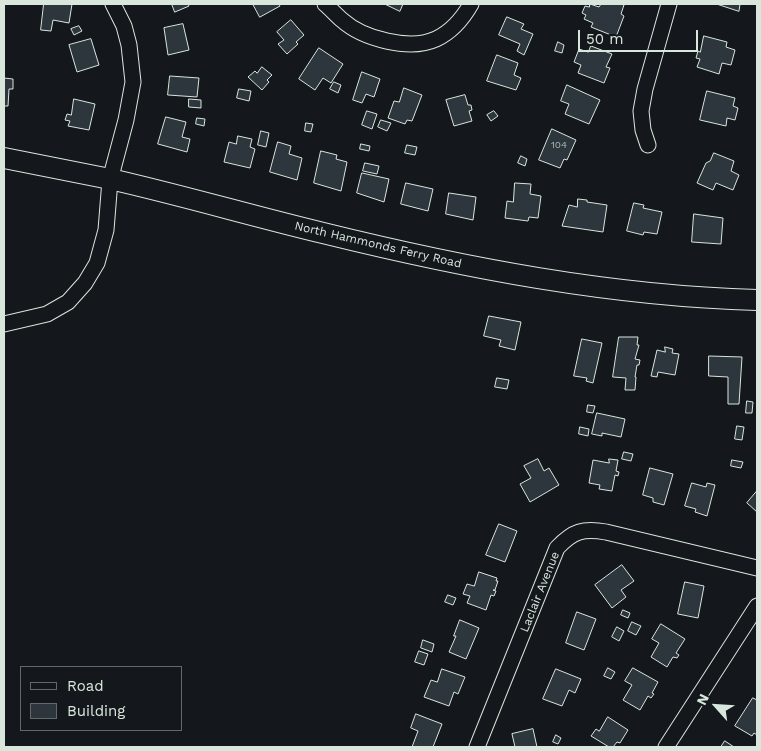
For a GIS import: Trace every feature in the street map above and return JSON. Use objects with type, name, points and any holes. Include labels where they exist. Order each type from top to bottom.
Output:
[{"type":"street","points":[[4,324],[48,314],[68,302],[86,283],[97,263],[106,230],[110,180],[126,120],[133,82],[129,45],[124,26],[113,4]]},
{"type":"street","points":[[325,4],[343,22],[362,32],[385,42],[413,44],[436,40],[454,27],[471,4]]},
{"type":"street","points":[[648,145],[640,111],[669,4]]},
{"type":"street","name":"North Hammonds Ferry Road","points":[[4,158],[110,180],[325,234],[470,266],[575,284],[662,294],[757,300]]},
{"type":"street","name":"Laclair Avenue","points":[[477,747],[557,548],[577,532],[591,529],[757,568]]},
{"type":"street","points":[[666,747],[757,606]]},
{"type":"building","points":[[44,4],[72,4],[69,23],[53,20],[51,31],[41,30]]},
{"type":"building","points":[[172,4],[188,4],[189,6],[175,12]]},
{"type":"building","points":[[253,4],[279,4],[280,6],[260,17]]},
{"type":"building","points":[[385,4],[403,4],[400,11]]},
{"type":"building","points":[[590,4],[599,7],[601,4],[624,5],[621,14],[624,16],[616,37],[591,27],[593,23],[584,19],[586,15],[582,13],[585,6],[589,7]]},
{"type":"building","points":[[717,4],[740,4],[739,11]]},
{"type":"building","points":[[507,17],[524,24],[521,29],[533,34],[524,55],[517,51],[520,44],[499,35]]},
{"type":"building","points":[[291,20],[304,35],[296,42],[298,44],[287,54],[278,44],[284,40],[277,32]]},
{"type":"building","points":[[183,24],[189,50],[168,55],[164,28]]},
{"type":"building","points":[[79,26],[82,31],[74,35],[71,29]]},
{"type":"building","points":[[704,36],[727,42],[726,47],[735,50],[731,65],[722,63],[719,74],[697,67],[700,59],[696,58],[698,51],[700,52]]},
{"type":"building","points":[[91,39],[99,65],[77,72],[69,45]]},
{"type":"building","points":[[558,42],[564,45],[562,53],[555,51]]},
{"type":"building","points":[[591,46],[612,54],[606,67],[610,68],[604,83],[578,73],[581,65],[574,62],[579,49],[588,52]]},
{"type":"building","points":[[319,48],[343,64],[331,83],[323,78],[315,90],[299,79]]},
{"type":"building","points":[[497,55],[518,63],[514,75],[521,78],[516,90],[487,81]]},
{"type":"building","points":[[262,67],[272,75],[262,90],[248,77],[255,71],[257,73]]},
{"type":"building","points":[[362,72],[380,79],[374,97],[366,94],[362,103],[353,100]]},
{"type":"building","points":[[170,76],[199,78],[197,97],[168,95]]},
{"type":"building","points":[[4,78],[13,79],[13,89],[9,89],[8,106],[4,106]]},
{"type":"building","points":[[334,82],[341,85],[338,93],[330,89]]},
{"type":"building","points":[[567,85],[600,100],[589,124],[565,114],[569,104],[561,101]]},
{"type":"building","points":[[404,88],[422,95],[412,121],[407,120],[405,124],[388,118],[394,101],[399,102]]},
{"type":"building","points":[[239,89],[251,91],[249,101],[237,98]]},
{"type":"building","points":[[707,91],[735,98],[733,106],[738,108],[735,120],[727,118],[726,126],[700,120]]},
{"type":"building","points":[[465,95],[468,105],[471,105],[472,110],[469,111],[472,121],[454,126],[446,100]]},
{"type":"building","points":[[74,99],[95,104],[89,130],[68,126],[70,121],[65,120],[67,114],[71,115]]},
{"type":"building","points":[[189,99],[201,100],[201,108],[189,107]]},
{"type":"building","points":[[367,111],[377,114],[372,129],[362,125]]},
{"type":"building","points":[[494,111],[498,116],[491,121],[487,115]]},
{"type":"building","points":[[166,117],[186,122],[182,137],[190,139],[187,152],[158,144]]},
{"type":"building","points":[[197,118],[205,119],[204,126],[196,124]]},
{"type":"building","points":[[381,120],[391,123],[387,131],[378,127]]},
{"type":"building","points":[[306,123],[313,124],[311,132],[305,131]]},
{"type":"building","points":[[552,129],[576,140],[567,160],[564,159],[560,168],[539,160]]},
{"type":"building","points":[[261,131],[269,133],[266,147],[258,145]]},
{"type":"building","points":[[238,136],[252,139],[250,147],[255,149],[250,168],[224,162],[229,142],[236,144]]},
{"type":"building","points":[[278,142],[291,146],[289,154],[302,158],[297,180],[270,172]]},
{"type":"building","points":[[361,144],[370,146],[369,151],[360,149]]},
{"type":"building","points":[[407,145],[417,147],[415,155],[405,153]]},
{"type":"building","points":[[321,151],[337,155],[336,159],[347,162],[341,191],[314,183]]},
{"type":"building","points":[[714,153],[734,161],[731,171],[739,175],[733,190],[716,183],[713,190],[697,183],[706,163],[710,161]]},
{"type":"building","points":[[521,156],[527,159],[525,166],[518,163]]},
{"type":"building","points":[[365,163],[379,166],[377,174],[363,171]]},
{"type":"building","points":[[362,173],[389,179],[384,202],[357,193]]},
{"type":"building","points":[[406,183],[433,189],[428,211],[401,204]]},
{"type":"building","points":[[515,183],[531,184],[530,194],[541,196],[538,218],[529,217],[528,221],[505,218],[507,201],[513,202]]},
{"type":"building","points":[[449,193],[476,197],[473,220],[446,214]]},
{"type":"building","points":[[578,199],[607,205],[603,232],[562,226],[569,205],[577,207]]},
{"type":"building","points":[[634,203],[644,205],[643,208],[662,212],[657,234],[644,232],[643,235],[627,231]]},
{"type":"building","points":[[694,214],[723,218],[721,244],[692,242]]},
{"type":"building","points":[[489,316],[521,322],[515,350],[499,346],[501,340],[484,336]]},
{"type":"building","points":[[619,337],[638,337],[637,345],[639,345],[635,359],[640,360],[635,377],[635,390],[625,390],[626,378],[613,377]]},
{"type":"building","points":[[582,339],[602,343],[593,383],[586,381],[587,378],[574,376]]},
{"type":"building","points":[[665,347],[673,349],[672,353],[679,354],[675,375],[658,372],[657,377],[651,376],[657,350],[665,352]]},
{"type":"building","points":[[709,356],[742,357],[739,404],[728,404],[728,377],[709,376]]},
{"type":"building","points":[[497,378],[509,380],[507,389],[495,387]]},
{"type":"building","points":[[747,401],[753,402],[752,413],[746,413]]},
{"type":"building","points":[[588,405],[595,406],[593,413],[587,412]]},
{"type":"building","points":[[597,413],[625,419],[621,437],[602,433],[602,436],[592,434]]},
{"type":"building","points":[[737,426],[744,427],[742,440],[735,439]]},
{"type":"building","points":[[580,427],[589,429],[588,436],[579,434]]},
{"type":"building","points":[[624,452],[633,454],[631,461],[622,459]]},
{"type":"building","points":[[538,459],[544,471],[549,468],[559,485],[530,502],[520,484],[531,478],[524,466]]},
{"type":"building","points":[[609,459],[618,460],[616,471],[619,472],[618,476],[615,475],[612,491],[599,489],[600,485],[589,483],[593,460],[609,463]]},
{"type":"building","points":[[732,460],[743,462],[741,468],[731,466]]},
{"type":"building","points":[[650,468],[673,474],[664,505],[653,502],[653,498],[643,495]]},
{"type":"building","points":[[692,483],[706,487],[707,483],[715,485],[707,516],[695,512],[696,509],[685,506]]},
{"type":"building","points":[[757,491],[757,512],[747,503]]},
{"type":"building","points":[[499,524],[517,531],[505,562],[486,555]]},
{"type":"building","points":[[622,565],[634,581],[621,590],[626,597],[612,608],[595,585]]},
{"type":"building","points":[[479,572],[497,578],[496,581],[498,581],[495,590],[493,590],[496,591],[494,596],[491,595],[486,610],[467,603],[470,596],[463,594],[467,584],[474,586]]},
{"type":"building","points":[[685,582],[704,586],[698,618],[678,614]]},
{"type":"building","points":[[448,595],[456,598],[453,605],[445,602]]},
{"type":"building","points":[[623,610],[630,613],[628,618],[621,615]]},
{"type":"building","points":[[577,612],[596,619],[584,650],[566,643]]},
{"type":"building","points":[[460,620],[479,628],[466,659],[449,652]]},
{"type":"building","points":[[632,622],[641,626],[636,635],[628,631]]},
{"type":"building","points":[[661,624],[685,639],[676,653],[679,655],[677,658],[673,657],[667,667],[651,657],[659,643],[652,639]]},
{"type":"building","points":[[617,627],[624,631],[619,641],[612,637]]},
{"type":"building","points":[[423,640],[434,644],[432,652],[421,648]]},
{"type":"building","points":[[419,651],[428,654],[424,665],[415,662]]},
{"type":"building","points":[[608,668],[615,672],[611,679],[604,676]]},
{"type":"building","points":[[633,668],[658,682],[652,693],[654,694],[651,698],[648,696],[640,710],[623,700],[632,685],[625,681]]},
{"type":"building","points":[[442,669],[465,677],[458,694],[454,692],[449,706],[424,697],[431,680],[437,682]]},
{"type":"building","points":[[556,669],[581,679],[575,693],[569,690],[562,706],[543,699]]},
{"type":"building","points":[[753,698],[757,700],[757,735],[754,733],[752,736],[735,726]]},
{"type":"building","points":[[416,714],[442,724],[433,747],[412,747],[418,731],[411,728]]},
{"type":"building","points":[[608,717],[628,730],[620,743],[617,742],[613,747],[609,747],[591,736],[596,729],[599,731]]},
{"type":"building","points":[[533,729],[537,747],[515,747],[512,734]]},
{"type":"building","points":[[556,735],[561,738],[558,744],[553,742]]},
{"type":"building","points":[[725,741],[734,747],[721,747]]}]
